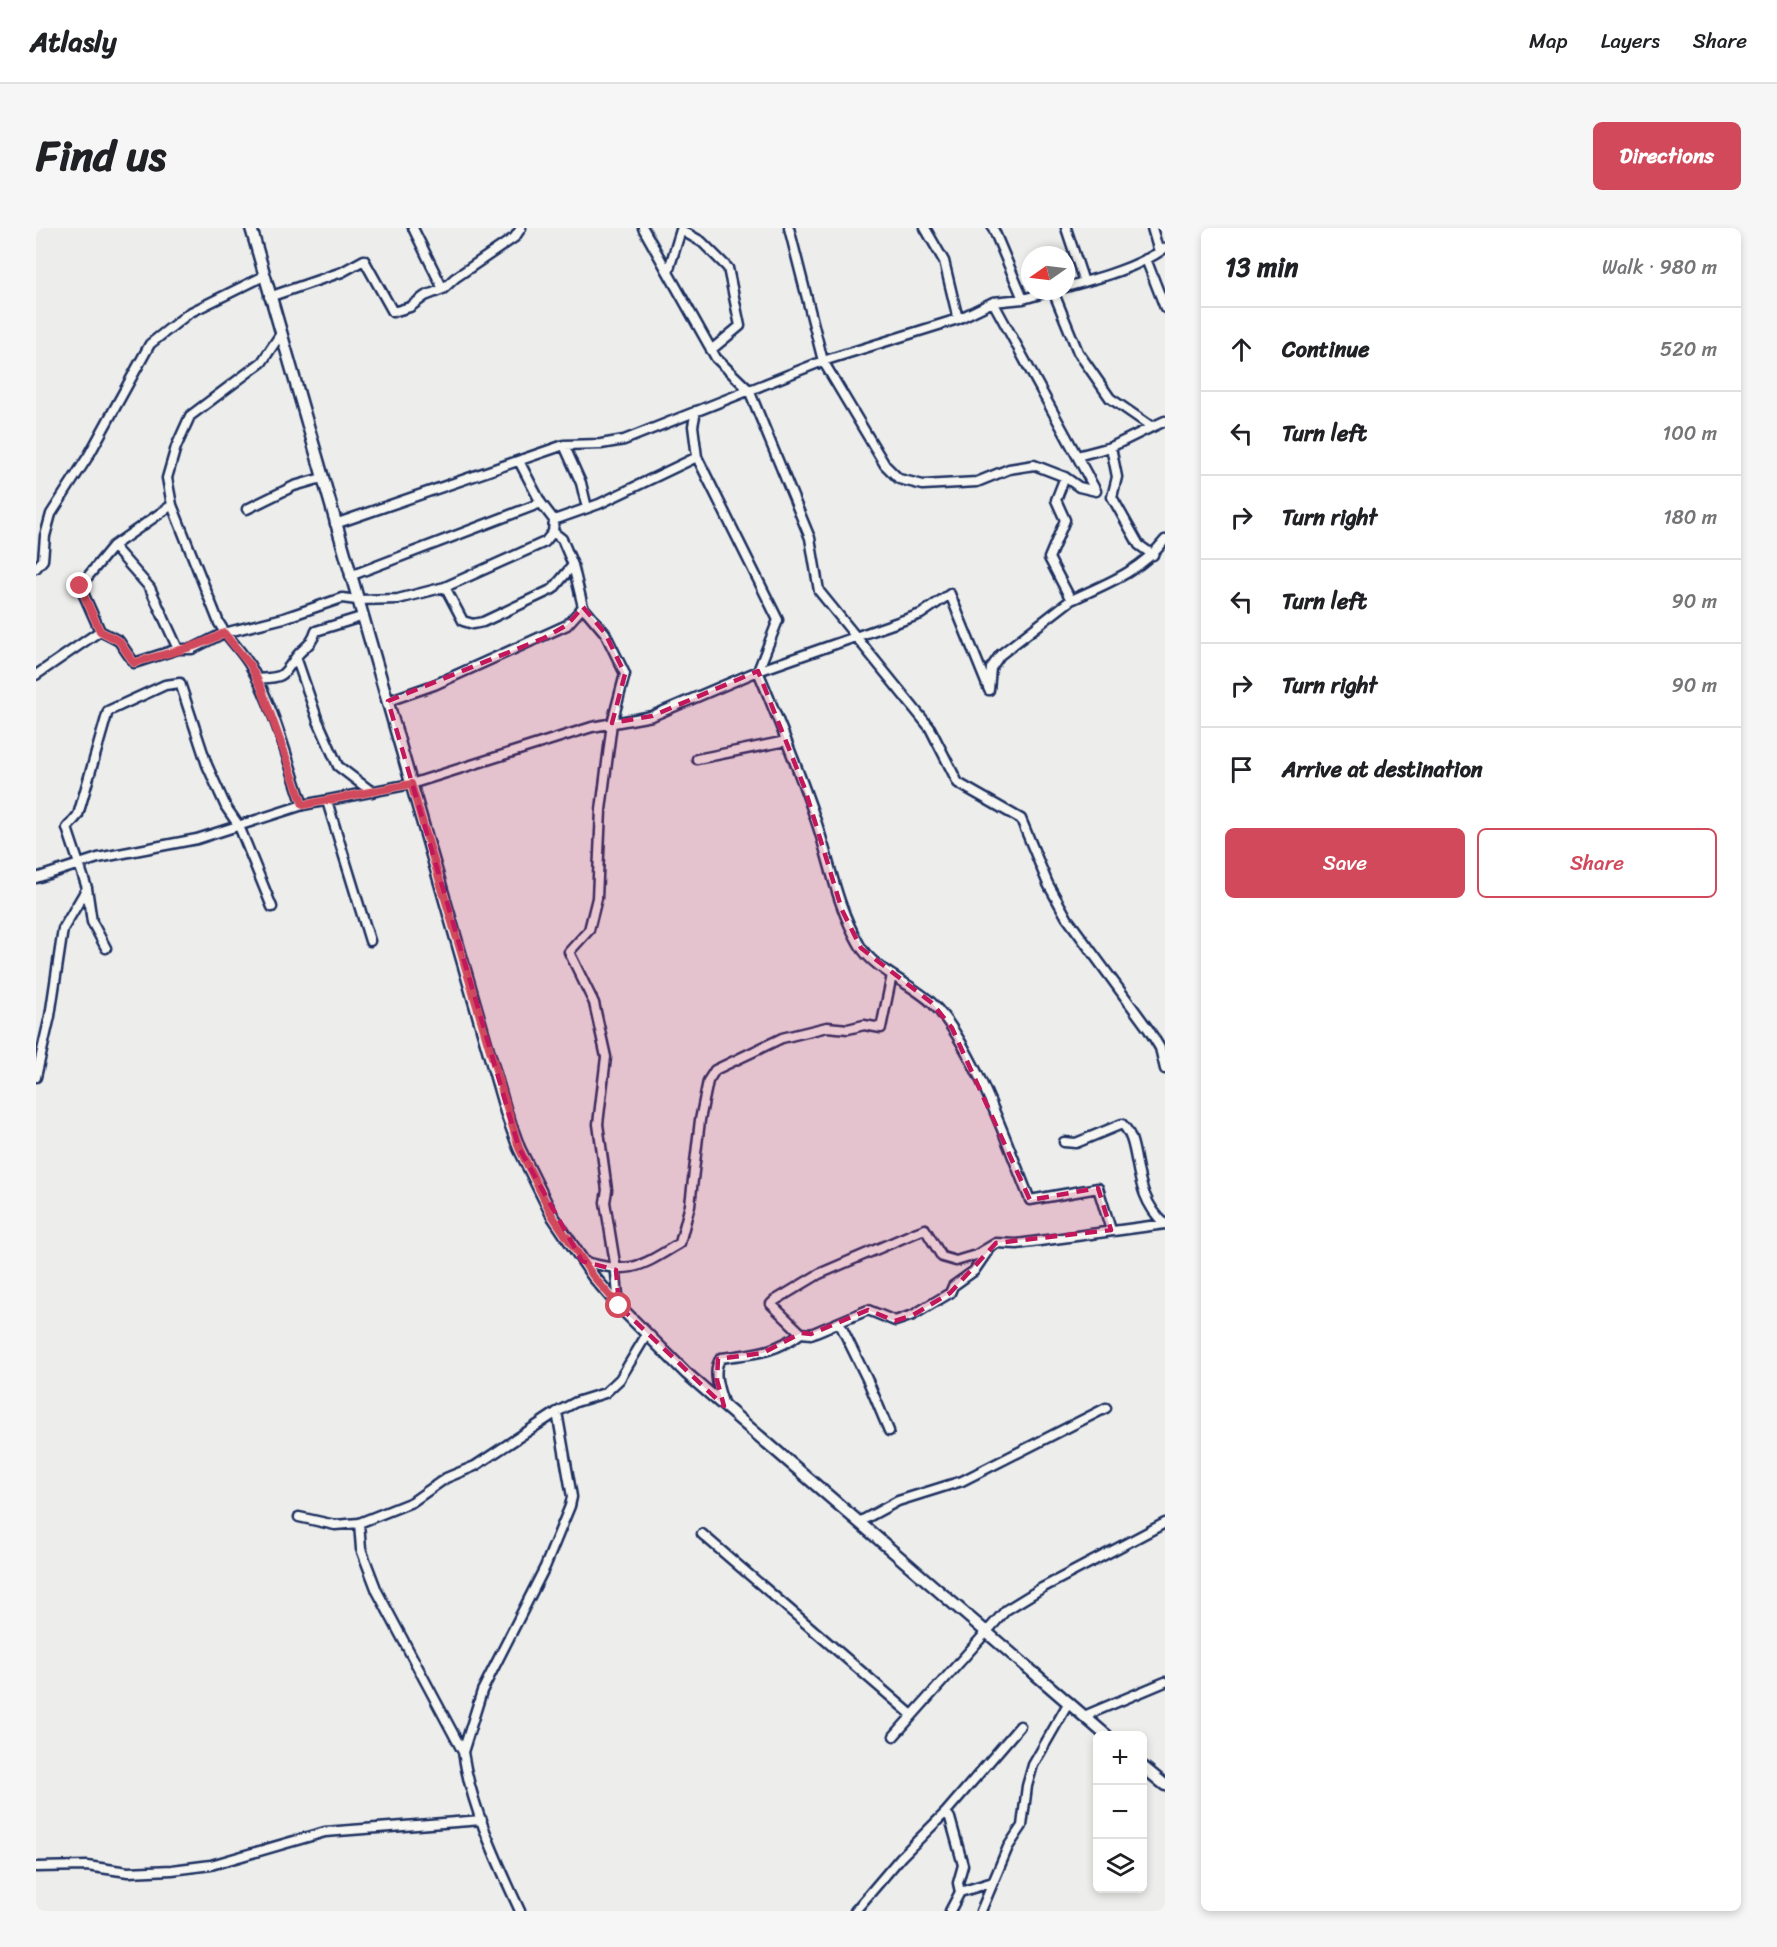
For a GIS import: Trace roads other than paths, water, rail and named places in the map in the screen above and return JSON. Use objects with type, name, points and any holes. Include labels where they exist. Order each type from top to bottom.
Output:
[{"type":"street","points":[[413,228],[443,290]]},
{"type":"street","points":[[269,297],[342,272],[364,260],[393,312],[410,308],[425,296],[443,290],[455,278],[514,237],[521,228]]},
{"type":"street","points":[[643,228],[711,350],[749,390],[810,538],[819,591],[930,728],[958,783],[1021,819],[1044,875],[1067,918],[1149,1030],[1160,1048],[1165,1069]]},
{"type":"street","points":[[789,228],[823,361],[885,465],[899,479],[923,485],[977,482],[1009,470],[1034,465],[1065,477],[1079,486],[1096,490],[993,302]]},
{"type":"street","points":[[925,228],[944,261],[958,319]]},
{"type":"street","points":[[993,228],[1021,294]]},
{"type":"street","points":[[1066,228],[1084,282]]},
{"type":"street","points":[[1075,284],[1146,259],[1162,250],[1152,228]]},
{"type":"street","points":[[252,229],[279,335],[519,1148],[552,1215],[582,1261],[619,1306],[686,1373],[1101,1731]]},
{"type":"street","points":[[668,272],[682,229],[702,242],[728,268],[740,326],[711,350]]},
{"type":"street","points":[[1146,259],[1165,308]]},
{"type":"street","points":[[36,568],[43,560],[45,536],[51,514],[89,455],[150,344],[189,313],[264,276]]},
{"type":"street","points":[[335,524],[564,445],[601,444],[624,440],[823,361],[958,319],[993,302],[1021,299]]},
{"type":"street","points":[[1056,300],[1078,352],[1110,398],[1152,427]]},
{"type":"street","points":[[279,335],[262,362],[190,416],[176,447],[167,478],[172,505],[224,633],[250,665],[257,679],[303,805]]},
{"type":"street","points":[[696,411],[693,426],[697,457],[778,620],[758,671],[815,819],[842,910],[861,948],[892,975],[932,1003],[952,1028],[987,1096],[1030,1200],[1098,1188],[1111,1230]]},
{"type":"street","points":[[1077,456],[1111,447],[1165,422]]},
{"type":"street","points":[[564,445],[581,483],[586,508]]},
{"type":"street","points":[[1111,447],[1118,477],[1112,497],[1139,545],[1153,555]]},
{"type":"street","points":[[554,520],[586,508],[697,457]]},
{"type":"street","points":[[172,505],[113,546],[80,586],[100,631],[119,641],[134,663],[178,649],[192,649],[224,633],[284,618],[342,598],[398,599],[444,587],[536,547],[545,542],[553,532],[554,520],[541,503],[519,461]]},
{"type":"street","points":[[1065,477],[1056,500],[1065,520],[1049,558],[1071,600]]},
{"type":"street","points":[[247,509],[294,486],[321,478]]},
{"type":"street","points":[[350,576],[541,503]]},
{"type":"street","points":[[553,532],[562,538],[573,565],[582,607],[605,633],[625,674],[612,723],[601,810],[597,898],[589,930],[569,952],[594,1004],[606,1057],[598,1124],[607,1190],[605,1202],[616,1269],[619,1306]]},
{"type":"street","points":[[36,878],[79,865],[196,839],[303,805],[411,784],[612,723],[652,716],[758,671],[921,614],[950,594],[989,690],[991,668],[1000,655],[1071,600],[1133,571],[1153,555],[1165,540]]},
{"type":"street","points":[[113,546],[150,588],[178,649]]},
{"type":"street","points":[[444,587],[463,621],[473,624],[483,622],[553,589],[573,565]]},
{"type":"street","points":[[388,701],[434,685],[544,638],[567,625],[582,607]]},
{"type":"street","points":[[257,679],[276,677],[288,672],[296,657],[311,644],[316,631],[361,617]]},
{"type":"street","points":[[36,675],[100,631]]},
{"type":"street","points":[[296,657],[318,721],[338,766],[372,792]]},
{"type":"street","points":[[106,948],[92,922],[87,888],[67,828],[78,815],[108,711],[165,685],[180,683],[207,765],[226,807],[239,826],[272,907]]},
{"type":"street","points":[[698,759],[786,741]]},
{"type":"street","points":[[327,801],[370,941]]},
{"type":"street","points":[[36,1077],[50,1016],[63,929],[87,888]]},
{"type":"street","points":[[582,1261],[616,1269],[643,1265],[680,1243],[690,1205],[700,1120],[708,1081],[715,1070],[782,1038],[826,1028],[848,1029],[864,1025],[881,1028],[892,975]]},
{"type":"street","points":[[1064,1142],[1076,1143],[1122,1124],[1131,1140],[1146,1202],[1165,1224]]},
{"type":"street","points":[[996,1243],[979,1261],[974,1271],[953,1286],[950,1293],[914,1315],[896,1321],[868,1311],[811,1334],[801,1333],[771,1304],[819,1274],[925,1229],[942,1257],[956,1261],[976,1256],[996,1243],[1017,1244],[1165,1224]]},
{"type":"street","points":[[839,1322],[889,1431]]},
{"type":"street","points":[[724,1406],[717,1380],[718,1363],[722,1358],[763,1353],[784,1346],[801,1333]]},
{"type":"street","points":[[299,1516],[335,1525],[359,1523],[412,1502],[446,1478],[475,1466],[576,1402],[604,1393],[620,1379],[647,1334]]},
{"type":"street","points":[[859,1522],[898,1501],[962,1481],[1107,1408]]},
{"type":"street","points":[[463,1752],[482,1691],[545,1567],[570,1506],[572,1497],[557,1413]]},
{"type":"street","points":[[359,1523],[361,1549],[377,1591],[463,1752],[466,1774],[482,1820],[520,1911]]},
{"type":"street","points":[[894,1736],[1006,1610],[1042,1588],[1165,1523]]},
{"type":"street","points":[[702,1534],[912,1715]]},
{"type":"street","points":[[1084,1716],[1165,1682]]},
{"type":"street","points":[[981,1911],[1008,1847],[1022,1826],[1027,1786],[1033,1765],[1069,1702]]},
{"type":"street","points":[[855,1911],[901,1857],[946,1812],[1020,1726]]},
{"type":"street","points":[[1147,1769],[1165,1785]]},
{"type":"street","points":[[946,1812],[963,1864],[958,1883],[960,1892],[950,1911]]},
{"type":"street","points":[[36,1867],[87,1866],[128,1872],[172,1870],[211,1865],[326,1832],[482,1820]]},
{"type":"street","points":[[960,1892],[993,1882]]}]
